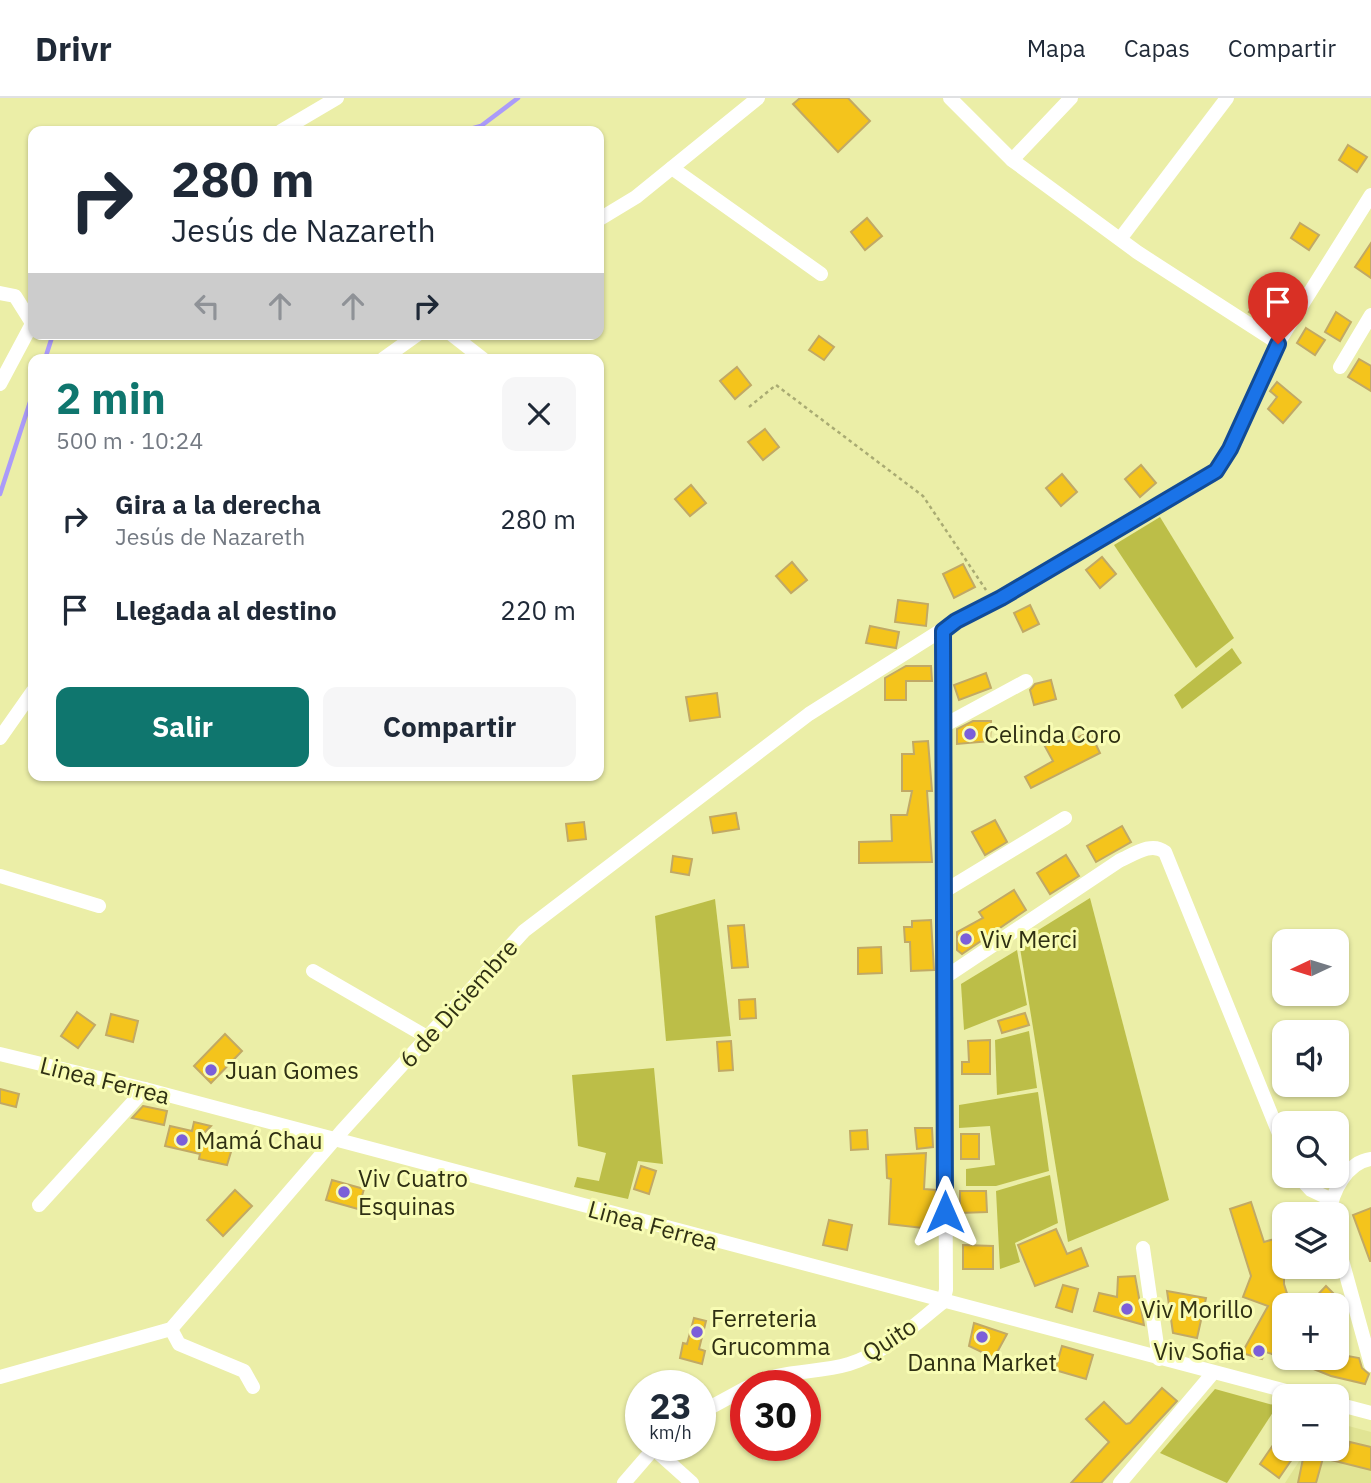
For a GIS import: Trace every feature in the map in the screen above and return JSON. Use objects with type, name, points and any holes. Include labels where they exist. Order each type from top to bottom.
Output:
[{"type":"street","points":[[289,126],[337,98]]},
{"type":"street","points":[[604,216],[636,197],[758,98]]},
{"type":"street","points":[[950,98],[1012,160],[1120,239],[1278,344]]},
{"type":"street","points":[[1012,160],[1072,98]]},
{"type":"street","points":[[1120,239],[1227,98]]},
{"type":"street","points":[[672,168],[821,274]]},
{"type":"street","name":"6 de Diciembre","points":[[171,1329],[334,1139],[524,931],[809,714],[956,621],[1216,471],[1230,449],[1278,344],[1371,195]]},
{"type":"street","points":[[0,293],[15,296],[28,315]]},
{"type":"street","points":[[1340,367],[1371,315]]},
{"type":"street","points":[[0,384],[28,331]]},
{"type":"street","points":[[390,354],[410,340]]},
{"type":"street","points":[[459,340],[477,354]]},
{"type":"street","points":[[943,631],[946,1290],[943,1302]]},
{"type":"street","points":[[943,726],[1026,681]]},
{"type":"street","points":[[0,738],[28,698]]},
{"type":"street","points":[[943,892],[1065,818]]},
{"type":"street","points":[[944,978],[1119,861],[1150,847],[1160,848],[1166,852],[1272,1116]]},
{"type":"street","points":[[0,876],[99,906]]},
{"type":"street","points":[[313,971],[427,1037]]},
{"type":"street","name":"Linea Ferrea","points":[[0,1054],[145,1089],[1272,1388]]},
{"type":"street","points":[[39,1205],[145,1089]]},
{"type":"street","points":[[1309,1188],[1330,1199],[1349,1170],[1371,1159]]},
{"type":"street","points":[[1143,1248],[1159,1359]]},
{"type":"street","points":[[1347,1279],[1371,1365]]},
{"type":"street","name":"Quito","points":[[809,1370],[849,1364],[887,1346],[943,1302]]},
{"type":"street","points":[[0,1377],[171,1329],[179,1344],[244,1371],[253,1387]]},
{"type":"street","points":[[1120,1483],[1213,1373]]},
{"type":"street","points":[[1349,1407],[1371,1413]]},
{"type":"street","points":[[624,1483],[643,1461]]},
{"type":"street","points":[[669,1461],[692,1483]]},
{"type":"path","points":[[749,407],[776,385],[875,456],[923,496],[993,602]]},
{"type":"shaded area","points":[[1160,517],[1234,638],[1196,668],[1114,545]]},
{"type":"shaded area","points":[[1232,648],[1242,663],[1182,709],[1174,695]]},
{"type":"shaded area","points":[[1090,898],[1169,1200],[1068,1242],[1019,942]]},
{"type":"shaded area","points":[[715,899],[731,1036],[666,1041],[655,916]]},
{"type":"shaded area","points":[[1017,950],[1027,1005],[964,1030],[961,984]]},
{"type":"shaded area","points":[[1029,1031],[1037,1088],[997,1095],[995,1040]]},
{"type":"shaded area","points":[[654,1068],[663,1164],[638,1161],[628,1199],[574,1187],[577,1177],[599,1181],[606,1153],[578,1146],[572,1075]]},
{"type":"shaded area","points":[[1038,1092],[1049,1171],[996,1186],[966,1186],[966,1169],[995,1165],[990,1126],[959,1128],[959,1105]]},
{"type":"shaded area","points":[[1050,1175],[1058,1223],[1015,1243],[1020,1262],[1000,1269],[996,1191]]},
{"type":"shaded area","points":[[1215,1389],[1272,1405],[1272,1414],[1227,1483],[1160,1453]]},
{"type":"shaded area","points":[[1349,1426],[1371,1432],[1371,1483],[1285,1483],[1299,1461],[1349,1461]]},
{"type":"building","points":[[800,98],[848,98],[870,121],[838,152],[793,104]]},
{"type":"building","points":[[1348,145],[1367,157],[1357,172],[1339,160]]},
{"type":"building","points":[[867,218],[882,236],[865,250],[851,232]]},
{"type":"building","points":[[1300,223],[1319,235],[1309,250],[1291,238]]},
{"type":"building","points":[[1371,243],[1371,278],[1355,267]]},
{"type":"building","points":[[1261,294],[1275,303],[1264,322],[1249,312]]},
{"type":"building","points":[[1336,312],[1351,322],[1340,341],[1325,332]]},
{"type":"building","points":[[1306,328],[1325,340],[1315,355],[1297,343]]},
{"type":"building","points":[[819,336],[834,347],[824,360],[809,350]]},
{"type":"building","points":[[1359,359],[1371,366],[1371,391],[1348,377]]},
{"type":"building","points":[[737,367],[751,385],[735,399],[720,381]]},
{"type":"building","points":[[1277,382],[1301,402],[1283,423],[1268,409],[1277,397],[1270,391]]},
{"type":"building","points":[[765,429],[779,447],[763,460],[748,442]]},
{"type":"building","points":[[1141,465],[1156,483],[1140,497],[1125,479]]},
{"type":"building","points":[[1062,474],[1077,492],[1061,506],[1046,488]]},
{"type":"building","points":[[691,485],[706,503],[690,516],[675,499]]},
{"type":"building","points":[[1102,557],[1116,574],[1100,588],[1086,570]]},
{"type":"building","points":[[792,562],[807,580],[791,593],[776,576]]},
{"type":"building","points":[[963,564],[975,587],[954,598],[943,574]]},
{"type":"building","points":[[898,600],[928,604],[926,626],[895,622]]},
{"type":"building","points":[[1030,605],[1039,624],[1023,632],[1014,613]]},
{"type":"building","points":[[870,626],[899,632],[896,648],[866,643]]},
{"type":"building","points":[[906,666],[931,666],[932,681],[906,681],[906,700],[885,700],[885,678]]},
{"type":"building","points":[[986,673],[991,688],[959,700],[954,685]]},
{"type":"building","points":[[1051,680],[1056,699],[1034,705],[1030,690],[1035,684]]},
{"type":"building","points":[[717,693],[720,717],[690,721],[686,697]]},
{"type":"building","points":[[973,721],[991,721],[990,741],[957,744],[957,729]]},
{"type":"building","points":[[1061,731],[1067,742],[1090,732],[1100,753],[1031,788],[1025,777],[1053,761],[1042,741]]},
{"type":"building","points":[[928,741],[932,791],[927,791],[932,862],[859,863],[859,842],[892,841],[891,815],[907,815],[912,791],[902,791],[902,754],[914,754],[913,742]]},
{"type":"building","points":[[736,813],[739,829],[713,833],[710,817]]},
{"type":"building","points":[[995,820],[1007,842],[985,855],[972,832]]},
{"type":"building","points":[[584,822],[586,839],[568,841],[566,824]]},
{"type":"building","points":[[1122,826],[1131,842],[1096,862],[1087,846]]},
{"type":"building","points":[[1066,855],[1079,876],[1050,894],[1037,873]]},
{"type":"building","points":[[673,856],[692,859],[689,875],[671,872]]},
{"type":"building","points":[[1014,890],[1026,910],[962,954],[957,950],[957,932],[983,918],[979,912]]},
{"type":"building","points":[[931,920],[934,970],[911,971],[910,942],[905,942],[904,927],[912,927],[912,921]]},
{"type":"building","points":[[744,925],[748,967],[732,968],[728,926]]},
{"type":"building","points":[[881,947],[882,973],[858,974],[858,948]]},
{"type":"building","points":[[755,999],[756,1018],[740,1019],[739,1000]]},
{"type":"building","points":[[77,1012],[95,1025],[78,1048],[61,1036]]},
{"type":"building","points":[[1025,1013],[1029,1025],[1002,1033],[998,1021]]},
{"type":"building","points":[[111,1014],[138,1021],[133,1042],[106,1035]]},
{"type":"building","points":[[225,1034],[242,1051],[211,1083],[194,1066]]},
{"type":"building","points":[[990,1040],[990,1074],[962,1074],[962,1062],[969,1062],[968,1041]]},
{"type":"building","points":[[731,1041],[733,1070],[719,1071],[717,1042]]},
{"type":"building","points":[[0,1089],[19,1094],[16,1107],[0,1103]]},
{"type":"building","points":[[143,1106],[167,1111],[164,1125],[132,1118]]},
{"type":"building","points":[[194,1122],[211,1126],[201,1136],[234,1142],[227,1165],[199,1159],[200,1154],[165,1146],[170,1126],[192,1131]]},
{"type":"building","points":[[915,1128],[932,1128],[933,1147],[917,1149]]},
{"type":"building","points":[[867,1130],[868,1149],[851,1150],[850,1131]]},
{"type":"building","points":[[961,1134],[979,1134],[979,1159],[961,1159]]},
{"type":"building","points":[[926,1153],[924,1189],[936,1190],[931,1229],[889,1224],[891,1179],[887,1178],[886,1155]]},
{"type":"building","points":[[641,1166],[656,1171],[649,1194],[634,1189]]},
{"type":"building","points":[[332,1180],[364,1189],[358,1209],[326,1200]]},
{"type":"building","points":[[235,1190],[252,1206],[223,1236],[207,1220]]},
{"type":"building","points":[[960,1191],[986,1191],[987,1212],[960,1213]]},
{"type":"building","points":[[1251,1202],[1264,1242],[1272,1240],[1272,1279],[1284,1279],[1287,1293],[1272,1293],[1272,1354],[1266,1352],[1262,1359],[1242,1353],[1268,1306],[1243,1297],[1251,1276],[1230,1209]]},
{"type":"building","points":[[1371,1208],[1371,1261],[1370,1261],[1353,1215]]},
{"type":"building","points":[[829,1220],[852,1225],[847,1250],[823,1245]]},
{"type":"building","points":[[1056,1229],[1067,1254],[1081,1248],[1088,1266],[1035,1286],[1018,1245]]},
{"type":"building","points":[[963,1245],[993,1246],[993,1269],[963,1269]]},
{"type":"building","points":[[1135,1276],[1144,1325],[1094,1311],[1099,1293],[1117,1297],[1118,1277]]},
{"type":"building","points":[[1063,1285],[1078,1289],[1072,1312],[1056,1307]]},
{"type":"building","points":[[1326,1286],[1333,1293],[1319,1293]]},
{"type":"building","points":[[1167,1291],[1206,1298],[1197,1338],[1173,1333]]},
{"type":"building","name":"Ferreteria Grucomma","points":[[694,1318],[706,1321],[699,1349],[705,1351],[702,1364],[680,1358],[683,1343],[687,1344]]},
{"type":"building","points":[[974,1323],[1007,1334],[994,1358],[969,1346]]},
{"type":"building","points":[[1062,1346],[1093,1355],[1086,1379],[1055,1370]]},
{"type":"building","points":[[1349,1356],[1359,1358],[1362,1368],[1369,1374],[1365,1384],[1316,1370],[1349,1370]]},
{"type":"building","points":[[1162,1388],[1177,1401],[1101,1483],[1071,1483],[1109,1442],[1086,1419],[1104,1402],[1126,1424],[1130,1423]]},
{"type":"building","points":[[1350,1442],[1371,1447],[1371,1470],[1335,1461],[1349,1461]]},
{"type":"building","points":[[1272,1446],[1272,1461],[1291,1461],[1279,1478],[1260,1464]]},
{"type":"building","points":[[1303,1461],[1322,1461],[1316,1483],[1298,1483]]},
{"type":"waterway","points":[[481,126],[518,98]]},
{"type":"waterway","points":[[47,354],[51,340]]},
{"type":"waterway","points":[[0,494],[28,408]]},
{"type":"place","name":"Celinda Coro","points":[[970,734]]},
{"type":"place","name":"Viv Merci","points":[[966,939]]},
{"type":"place","name":"Juan Gomes","points":[[211,1070]]},
{"type":"place","name":"Mamá Chau","points":[[182,1140]]},
{"type":"place","name":"Viv Cuatro Esquinas","points":[[344,1192]]},
{"type":"place","name":"Viv Morillo","points":[[1127,1309]]},
{"type":"place","name":"Ferreteria Grucomma","points":[[697,1332]]},
{"type":"place","name":"Danna Market","points":[[982,1337]]},
{"type":"place","name":"Viv Sofia","points":[[1259,1351]]},
{"type":"route","points":[[945,1212],[943,631],[1216,471],[1230,449],[1278,344]]}]
